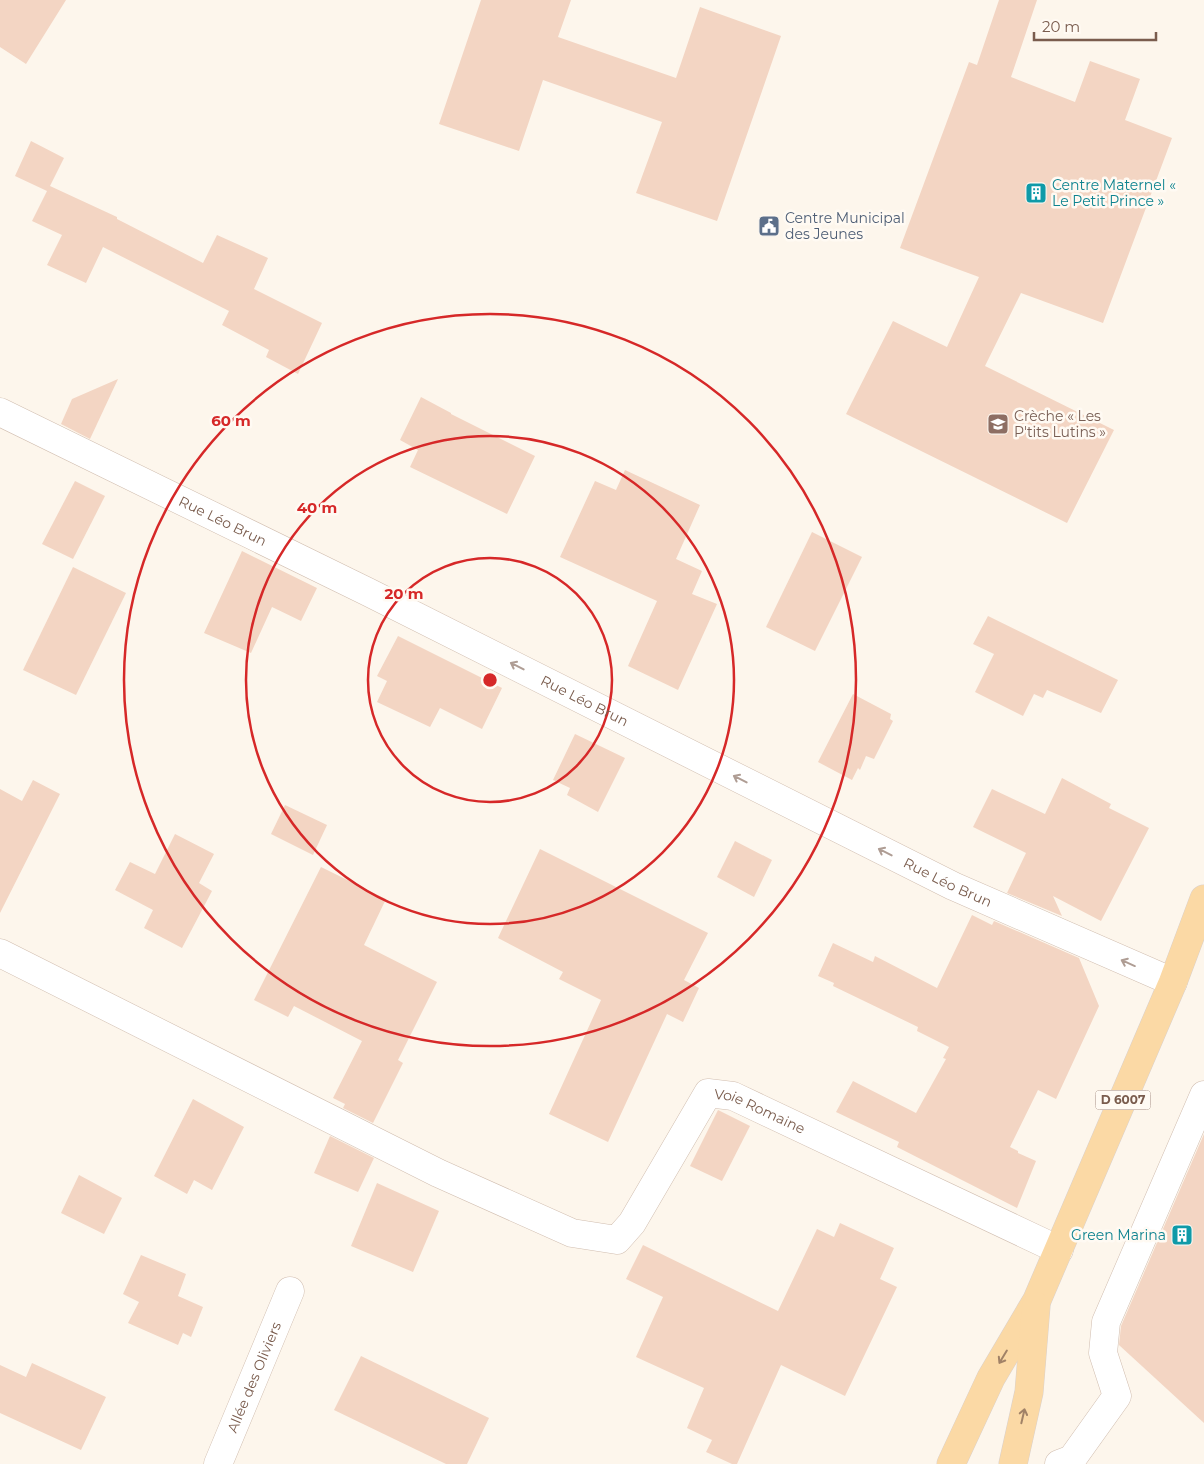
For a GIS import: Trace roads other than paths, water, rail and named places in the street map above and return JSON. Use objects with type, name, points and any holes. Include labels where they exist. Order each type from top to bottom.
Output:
[{"type":"main road","name":"D 6007","points":[[951,1464],[991,1378],[1037,1300],[1173,982],[1204,899]]},
{"type":"main road","name":"D 6007","points":[[1012,1464],[1029,1392],[1037,1300]]},
{"type":"street","name":"Rue Léo Brun","points":[[0,412],[368,592],[952,886],[1173,982]]},
{"type":"street","name":"Voie Romaine","points":[[0,953],[438,1173],[572,1233],[617,1240],[632,1223],[708,1093],[733,1096],[1059,1250]]},
{"type":"street","points":[[1060,1464],[1072,1459],[1117,1396],[1103,1353],[1106,1322],[1204,1095]]},
{"type":"street","name":"Allée des Oliviers","points":[[218,1464],[290,1291]]},
{"type":"place","name":"Centre Maternel « Le Petit Prince »","points":[[1036,193]]},
{"type":"place","name":"Centre Municipal des Jeunes","points":[[769,226]]},
{"type":"place","name":"Crèche « Les P'tits Lutins »","points":[[998,424]]},
{"type":"place","name":"Green Marina","points":[[1182,1235]]}]
